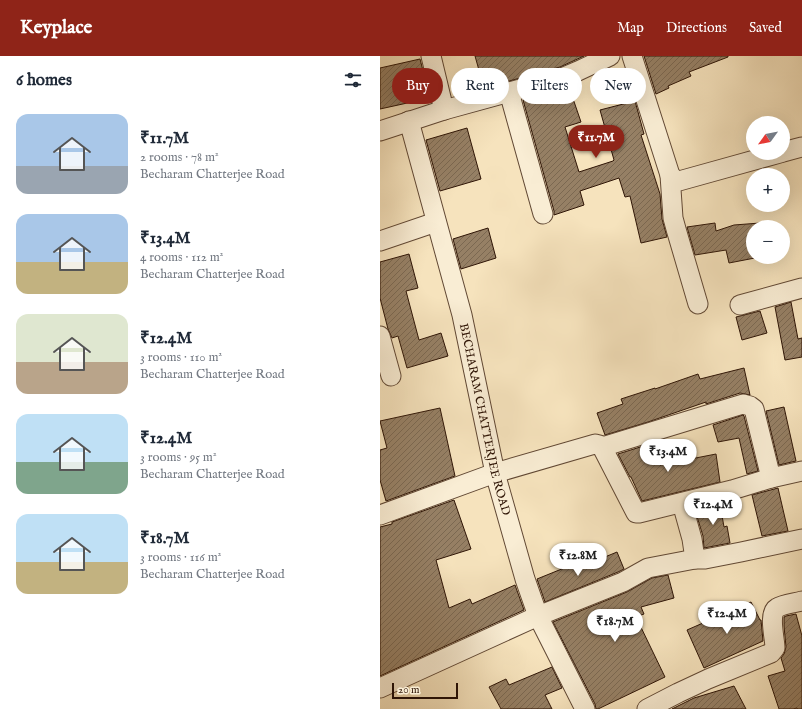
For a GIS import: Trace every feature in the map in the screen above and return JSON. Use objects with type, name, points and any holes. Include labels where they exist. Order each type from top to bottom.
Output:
[{"type":"street","points":[[431,56],[444,110]]},
{"type":"street","points":[[544,214],[509,92],[564,77],[576,64],[610,56]]},
{"type":"street","points":[[632,56],[670,175],[676,229],[698,304]]},
{"type":"street","points":[[380,131],[466,104]]},
{"type":"street","name":"BECHARAM CHATTERJEE ROAD","points":[[415,119],[436,222],[462,314],[495,473],[527,585],[538,616],[585,709]]},
{"type":"street","points":[[790,150],[802,147]]},
{"type":"street","points":[[670,175],[679,181],[755,160]]},
{"type":"street","points":[[380,241],[436,222]]},
{"type":"street","points":[[740,305],[802,288]]},
{"type":"street","points":[[380,336],[391,376]]},
{"type":"street","points":[[602,447],[743,404],[754,409],[771,478]]},
{"type":"street","points":[[380,515],[495,473],[594,444],[602,447],[636,513],[682,503],[771,478],[802,471]]},
{"type":"street","points":[[682,503],[692,539],[695,559]]},
{"type":"street","points":[[380,688],[538,616],[623,582],[648,568],[695,559],[705,559],[802,539]]},
{"type":"street","points":[[647,709],[708,679],[771,653],[775,648],[772,616],[774,610],[778,607],[802,601]]},
{"type":"building","points":[[475,56],[584,56],[556,68],[517,68],[517,79],[509,81],[509,68],[478,68]]},
{"type":"building","points":[[644,56],[728,57],[689,72],[691,76],[668,86],[669,88],[656,94]]},
{"type":"building","points":[[420,59],[422,68],[392,68],[392,104],[403,104],[380,109],[380,68]]},
{"type":"building","points":[[524,104],[575,104],[581,122],[565,127],[579,172],[614,160],[600,110],[623,104],[636,104],[644,134],[641,135],[660,194],[662,219],[667,237],[641,243],[630,196],[625,197],[619,178],[580,191],[584,205],[554,215]]},
{"type":"building","points":[[467,128],[481,179],[440,191],[426,140]]},
{"type":"building","points":[[715,223],[716,231],[734,225],[746,224],[746,260],[729,263],[726,250],[695,255],[687,227]]},
{"type":"building","points":[[488,228],[496,258],[461,269],[453,239]]},
{"type":"building","points":[[409,254],[418,288],[406,291],[419,340],[441,333],[448,356],[407,368],[398,336],[392,338],[388,329],[380,298],[380,262]]},
{"type":"building","points":[[791,302],[798,339],[802,338],[802,357],[785,360],[775,307]]},
{"type":"building","points":[[760,311],[767,333],[742,340],[736,317]]},
{"type":"building","points":[[744,368],[750,395],[740,393],[706,404],[706,402],[605,435],[597,413],[623,404],[621,399],[698,374],[700,379]]},
{"type":"building","points":[[784,407],[796,461],[779,465],[766,411]]},
{"type":"building","points":[[440,408],[455,476],[386,501],[380,480],[380,450],[387,448],[380,421]]},
{"type":"building","points":[[743,415],[758,471],[747,474],[739,438],[718,442],[713,425]]},
{"type":"building","points":[[653,443],[660,465],[716,454],[720,482],[642,501],[618,454]]},
{"type":"building","points":[[778,488],[788,531],[762,536],[752,495]]},
{"type":"building","points":[[454,500],[471,549],[436,560],[449,608],[470,599],[472,604],[515,585],[524,610],[380,676],[380,527],[392,524],[392,522]]},
{"type":"building","points":[[720,504],[724,527],[727,526],[730,543],[704,548],[703,536],[695,510]]},
{"type":"building","points":[[617,552],[624,569],[545,602],[537,579],[574,564],[576,569]]},
{"type":"building","points":[[668,575],[674,598],[641,607],[644,614],[636,617],[665,677],[596,709],[595,704],[553,622],[627,592],[652,578]]},
{"type":"building","points":[[751,602],[761,620],[763,641],[704,668],[687,630]]},
{"type":"building","points":[[796,614],[802,636],[802,709],[779,709],[768,676],[785,671],[781,658],[786,647],[784,617]]},
{"type":"building","points":[[552,667],[562,688],[545,695],[552,709],[501,709],[489,687],[506,679],[509,685]]},
{"type":"building","points":[[734,686],[746,709],[672,709],[694,698]]}]
